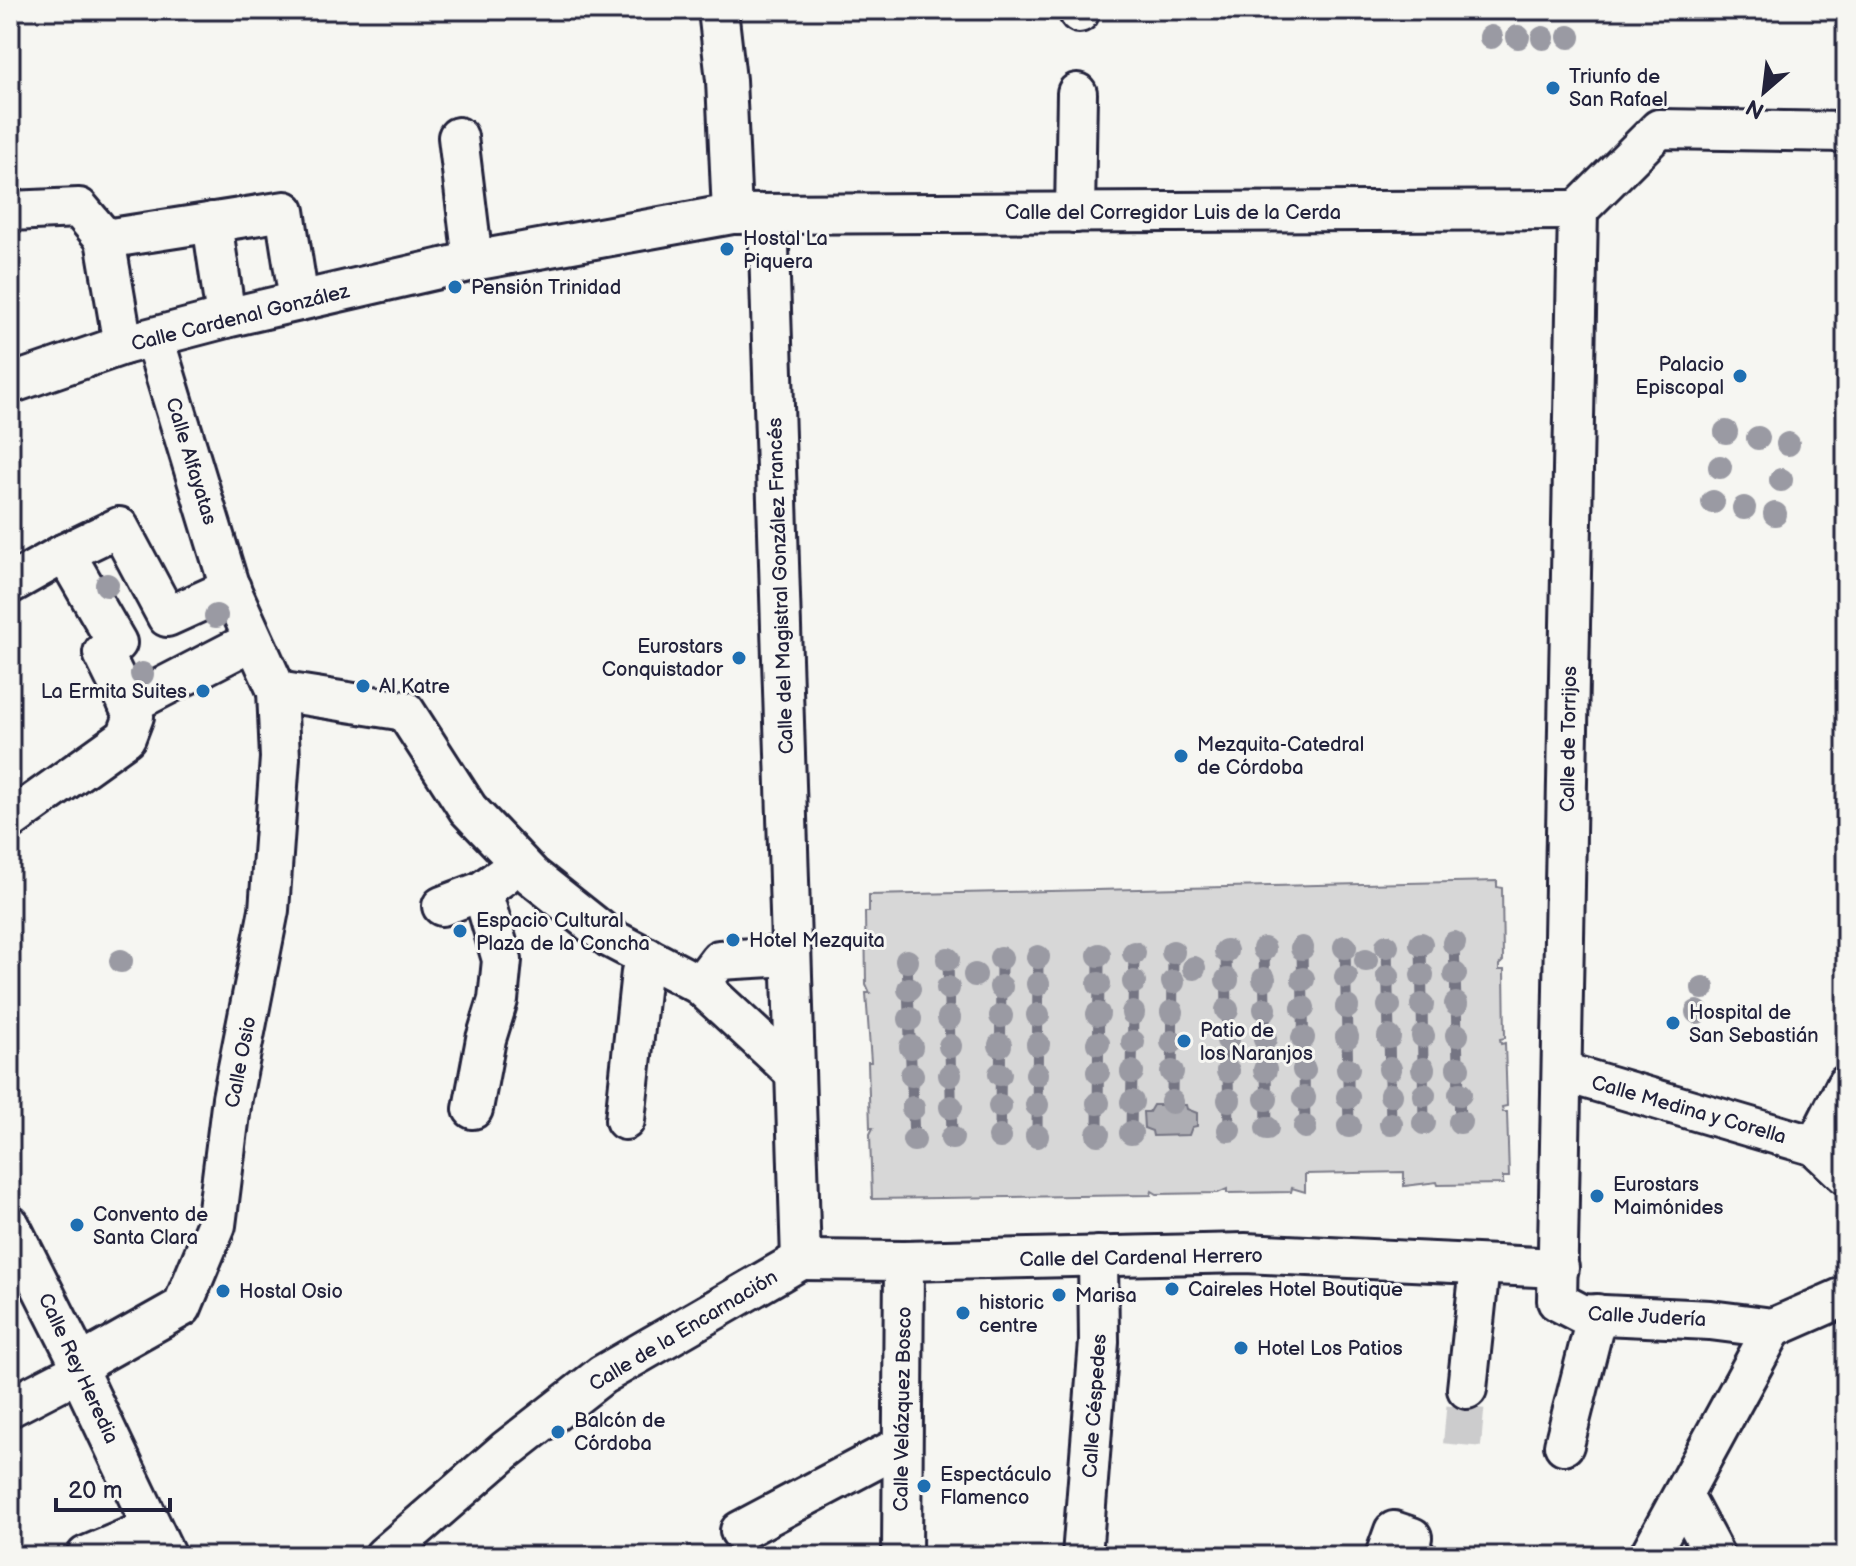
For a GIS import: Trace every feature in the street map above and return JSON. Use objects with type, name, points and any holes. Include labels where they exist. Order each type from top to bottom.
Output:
[{"type":"street","name":"Calle del Magistral González Francés","points":[[718,10],[726,80],[750,214],[791,956],[801,1260]]},
{"type":"street","points":[[1075,213],[1077,93]]},
{"type":"street","points":[[1578,210],[1659,129],[1846,132]]},
{"type":"street","points":[[458,137],[473,261]]},
{"type":"street","points":[[10,211],[79,208],[105,239],[285,211],[299,301]]},
{"type":"street","name":"Calle del Corregidor Luis de la Cerda","points":[[750,214],[1578,210]]},
{"type":"street","name":"Calle de Torrijos","points":[[1559,1268],[1578,210]]},
{"type":"street","name":"Calle Cardenal González","points":[[10,384],[138,341],[473,261],[750,214]]},
{"type":"street","points":[[212,222],[226,318]]},
{"type":"street","name":"Calle Alfayatas","points":[[105,239],[138,341],[230,586],[277,691]]},
{"type":"street","points":[[10,584],[119,527],[167,617],[230,586]]},
{"type":"street","points":[[58,557],[117,643],[103,653],[127,721]]},
{"type":"street","points":[[10,820],[127,721],[252,641]]},
{"type":"street","points":[[277,691],[405,711],[468,809],[532,876],[610,938],[700,985],[795,1073]]},
{"type":"street","name":"Calle Osio","points":[[10,1407],[182,1307],[216,1225],[232,1098],[269,910],[280,772],[277,691]]},
{"type":"street","points":[[442,906],[486,901],[522,863]]},
{"type":"street","points":[[473,1109],[486,1039],[498,1000],[502,960],[486,901]]},
{"type":"street","points":[[700,985],[719,960],[791,956]]},
{"type":"street","points":[[625,1120],[641,972],[647,957]]},
{"type":"street","name":"Calle Medina y Corella","points":[[1563,1072],[1815,1146],[1846,1175]]},
{"type":"street","name":"Calle Medina y Corella","points":[[1815,1146],[1846,1085]]},
{"type":"street","name":"Calle Rey Heredia","points":[[10,1225],[75,1354],[159,1542]]},
{"type":"street","name":"Calle del Cardenal Herrero","points":[[801,1260],[1333,1255],[1480,1266],[1559,1268]]},
{"type":"street","name":"Calle Céspedes","points":[[1082,1556],[1099,1342],[1098,1256]]},
{"type":"street","name":"Calle de la Encarnación","points":[[384,1556],[506,1450],[602,1375],[801,1260]]},
{"type":"street","name":"Calle Velázquez Bosco","points":[[902,1556],[904,1261]]},
{"type":"street","points":[[1467,1389],[1480,1266]]},
{"type":"street","name":"Calle Judería","points":[[1559,1268],[1557,1301],[1582,1314],[1710,1320],[1773,1328]]},
{"type":"street","points":[[1649,1556],[1773,1328],[1846,1296]]},
{"type":"street","points":[[1564,1445],[1597,1314]]},
{"type":"street","points":[[740,1531],[901,1446]]},
{"type":"street","points":[[1683,1496],[1715,1556]]},
{"type":"street","points":[[1385,1556],[1394,1531],[1412,1537],[1408,1553],[1416,1556]]},
{"type":"street","points":[[86,1556],[159,1542]]},
{"type":"shaded area","name":"Patio de los Naranjos","points":[[1497,881],[1497,887],[1502,888],[1503,961],[1499,970],[1504,970],[1505,1038],[1500,1039],[1501,1044],[1505,1043],[1507,1106],[1502,1107],[1503,1112],[1507,1112],[1509,1177],[1503,1177],[1503,1184],[1438,1185],[1437,1182],[1404,1186],[1404,1172],[1305,1174],[1305,1192],[1292,1188],[1291,1192],[1227,1193],[1227,1189],[1218,1193],[1157,1194],[1152,1191],[1151,1195],[872,1199],[870,1134],[873,1128],[870,1128],[868,1062],[871,1062],[866,993],[870,993],[866,984],[865,912],[869,912],[869,895]]},
{"type":"shaded area","points":[[1153,1105],[1186,1105],[1187,1109],[1197,1113],[1197,1126],[1192,1127],[1189,1135],[1153,1136],[1152,1131],[1144,1128],[1143,1112],[1149,1112]]},
{"type":"waterway","points":[[1454,943],[1460,1122]]},
{"type":"waterway","points":[[1421,944],[1424,1123]]},
{"type":"waterway","points":[[1387,946],[1391,1124]]},
{"type":"waterway","points":[[1345,947],[1349,1126]]},
{"type":"waterway","points":[[1302,948],[1305,1127]]},
{"type":"waterway","points":[[1264,949],[1267,1128]]},
{"type":"waterway","points":[[1226,951],[1229,1130]]},
{"type":"waterway","points":[[1172,1102],[1173,952]]},
{"type":"waterway","points":[[1131,1133],[1134,953]]},
{"type":"waterway","points":[[1098,1134],[1099,955]]},
{"type":"waterway","points":[[1037,1136],[1038,957]]},
{"type":"waterway","points":[[1000,1137],[1001,958]]},
{"type":"waterway","points":[[948,959],[952,1138]]},
{"type":"waterway","points":[[907,961],[914,1140]]},
{"type":"tunnel","points":[[1462,1445],[1467,1389]]},
{"type":"place","name":"Triunfo de San Rafael","points":[[1553,88]]},
{"type":"place","name":"Hostal La Piquera","points":[[727,249]]},
{"type":"place","name":"Pensión Trinidad","points":[[455,287]]},
{"type":"place","name":"Palacio Episcopal","points":[[1740,376]]},
{"type":"place","name":"Eurostars Conquistador","points":[[739,658]]},
{"type":"place","name":"Al Katre","points":[[363,686]]},
{"type":"place","name":"La Ermita Suites","points":[[203,691]]},
{"type":"place","name":"Mezquita-Catedral de Córdoba","points":[[1181,756]]},
{"type":"place","name":"Espacio Cultural Plaza de la Concha","points":[[460,931]]},
{"type":"place","name":"Hotel Mezquita","points":[[733,940]]},
{"type":"place","name":"Hospital de San Sebastián","points":[[1673,1023]]},
{"type":"place","name":"Patio de los Naranjos","points":[[1184,1041]]},
{"type":"place","name":"Eurostars Maimónides","points":[[1597,1196]]},
{"type":"place","name":"Convento de Santa Clara","points":[[77,1225]]},
{"type":"place","name":"Caireles Hotel Boutique","points":[[1172,1289]]},
{"type":"place","name":"Hostal Osio","points":[[223,1291]]},
{"type":"place","name":"Marisa","points":[[1059,1295]]},
{"type":"place","name":"historic centre","points":[[963,1313]]},
{"type":"place","name":"Hotel Los Patios","points":[[1241,1348]]},
{"type":"place","name":"Balcón de Córdoba","points":[[558,1432]]},
{"type":"place","name":"Espectáculo Flamenco","points":[[924,1486]]}]
